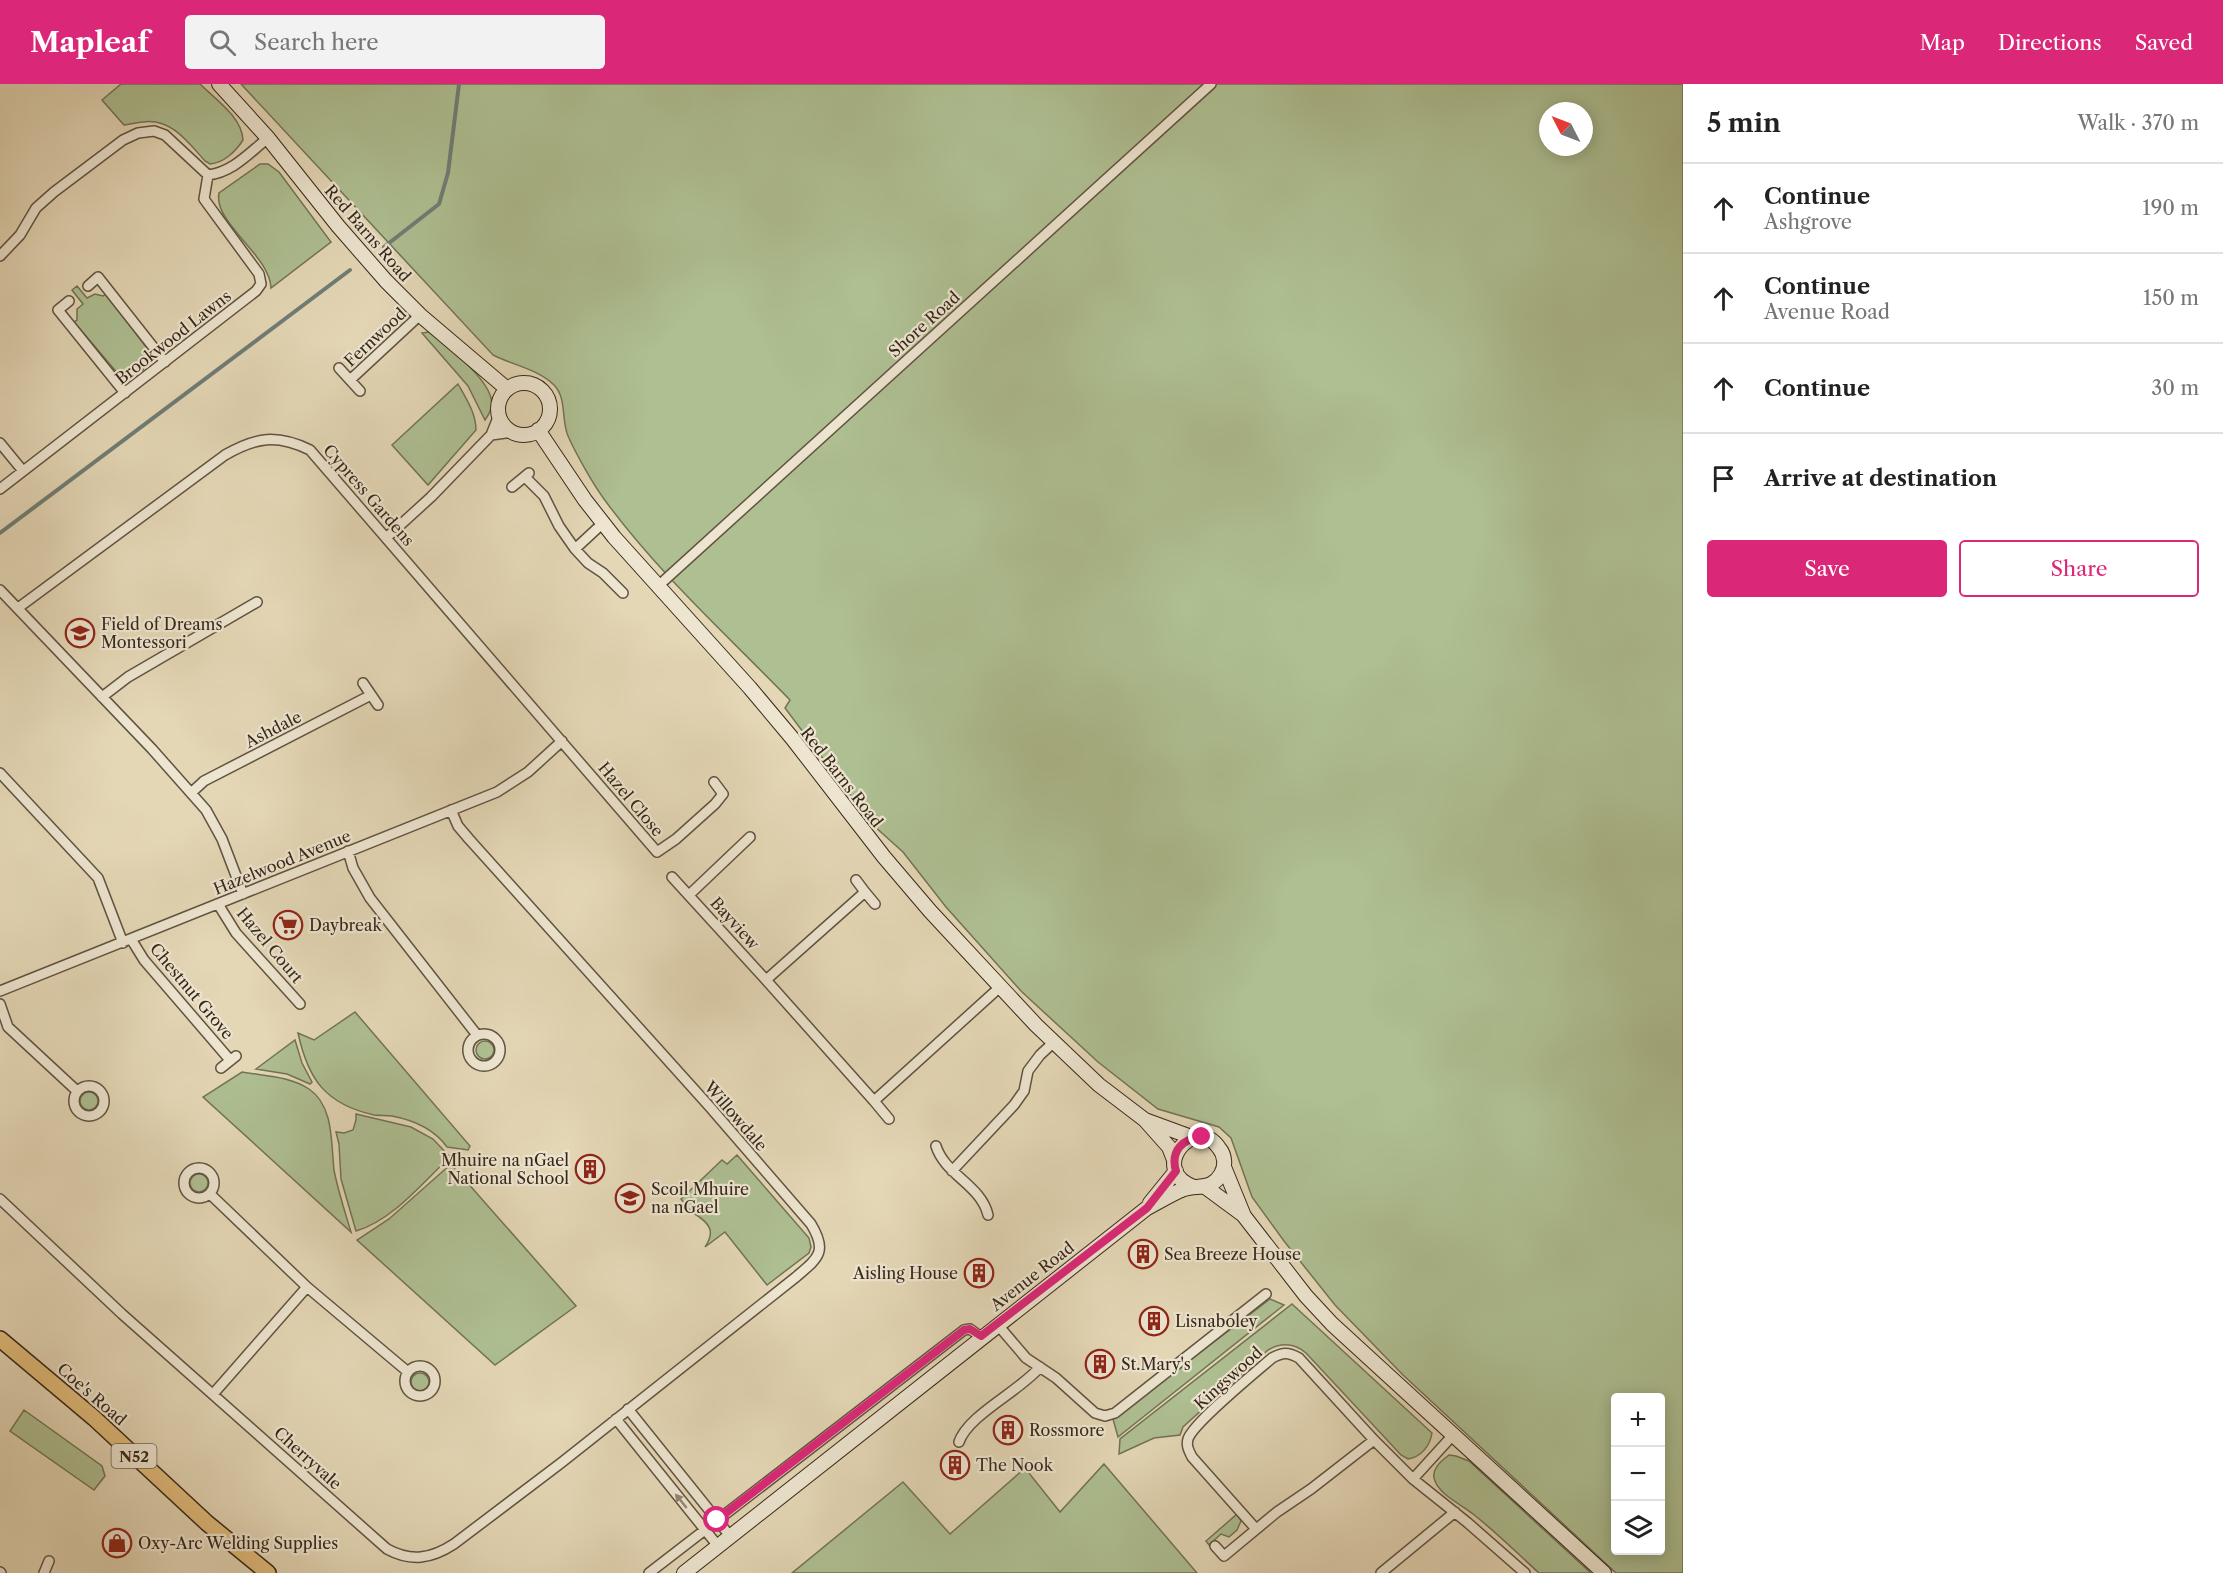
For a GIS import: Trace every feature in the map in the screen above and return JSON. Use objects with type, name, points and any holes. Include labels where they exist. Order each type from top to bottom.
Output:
[{"type":"main road","name":"Coe's Road","points":[[0,1339],[94,1418],[207,1523],[268,1573]]},
{"type":"street","name":"Red Barns Road","points":[[219,84],[386,281],[420,315],[507,389]]},
{"type":"street","name":"Shore Road","points":[[657,587],[1211,84]]},
{"type":"street","points":[[0,256],[20,235],[36,208],[123,140],[138,133],[154,131],[165,135],[208,175],[221,173],[237,164],[267,138]]},
{"type":"street","name":"Brookwood Lawns","points":[[0,489],[256,291],[261,284],[259,274],[204,199],[208,175]]},
{"type":"street","points":[[88,286],[98,277],[165,362]]},
{"type":"street","points":[[69,301],[58,310],[125,393]]},
{"type":"street","name":"Fernwood","points":[[350,380],[420,315]]},
{"type":"street","points":[[339,368],[360,391]]},
{"type":"street","points":[[514,384],[531,384],[545,393],[550,409],[544,425],[524,435],[513,432],[503,425],[499,415],[499,402],[507,389],[514,384]]},
{"type":"street","points":[[386,538],[431,497],[491,435],[499,415]]},
{"type":"street","name":"Red Barns Road","points":[[538,430],[603,523],[792,738],[884,858],[1000,987],[1054,1042],[1099,1085],[1145,1120],[1169,1147],[1175,1165]]},
{"type":"street","points":[[491,435],[513,432]]},
{"type":"street","name":"Cypress Gardens","points":[[18,609],[225,455],[244,444],[261,440],[294,442],[310,450],[562,741]]},
{"type":"street","points":[[0,442],[23,471]]},
{"type":"street","points":[[512,487],[527,475],[544,496],[559,526],[575,549],[623,592]]},
{"type":"street","points":[[575,549],[603,523]]},
{"type":"street","points":[[0,590],[206,810],[222,839],[243,894]]},
{"type":"street","points":[[102,698],[128,677],[257,602]]},
{"type":"street","points":[[363,683],[378,705]]},
{"type":"street","name":"Ashdale","points":[[191,793],[204,782],[371,695]]},
{"type":"street","name":"Hazel Close","points":[[562,741],[657,852],[676,839],[723,794],[714,782]]},
{"type":"street","name":"Hazelwood Avenue","points":[[0,991],[497,792],[528,772],[562,741]]},
{"type":"street","name":"Chestnut Grove","points":[[0,773],[98,878],[127,941],[233,1058],[221,1068]]},
{"type":"street","name":"Willowdale","points":[[451,810],[458,826],[469,839],[709,1106],[811,1224],[819,1238],[821,1250],[815,1260],[622,1415]]},
{"type":"street","name":"Bayview","points":[[750,837],[689,895],[889,1119]]},
{"type":"street","points":[[348,851],[353,868],[370,898],[477,1035]]},
{"type":"street","points":[[672,877],[689,895]]},
{"type":"street","points":[[856,880],[875,904]]},
{"type":"street","points":[[766,980],[865,892]]},
{"type":"street","name":"Hazel Court","points":[[218,904],[236,933],[300,1004]]},
{"type":"street","points":[[874,1101],[1000,987]]},
{"type":"street","points":[[0,1004],[8,1027],[77,1091]]},
{"type":"street","points":[[952,1171],[1014,1105],[1024,1091],[1028,1071],[1054,1042]]},
{"type":"street","name":"Red Barns Road","points":[[1145,1120],[1194,1138]]},
{"type":"street","points":[[1244,1216],[1199,1187],[1182,1180],[1175,1165],[1180,1146],[1194,1138],[1210,1139],[1217,1144],[1244,1216],[1306,1296],[1332,1324],[1604,1573]]},
{"type":"street","points":[[936,1146],[941,1158],[952,1171],[978,1194],[986,1205],[988,1215]]},
{"type":"street","name":"Avenue Road","points":[[1147,1208],[1175,1165]]},
{"type":"street","points":[[1199,1187],[1215,1181],[1224,1167]]},
{"type":"street","name":"Avenue Road","points":[[684,1573],[981,1336],[1147,1208],[1182,1190],[1199,1187]]},
{"type":"street","points":[[210,1194],[307,1287],[408,1372]]},
{"type":"street","name":"Cherryvale","points":[[0,1199],[123,1314],[387,1549],[399,1555],[425,1558],[454,1544],[622,1415]]},
{"type":"street","points":[[214,1393],[307,1287]]},
{"type":"street","points":[[997,1324],[1026,1358],[1056,1378],[1095,1413],[1105,1416],[1115,1413],[1266,1294]]},
{"type":"street","points":[[649,1573],[964,1330],[970,1329],[981,1336]]},
{"type":"street","name":"Kingswood","points":[[1256,1529],[1192,1457],[1187,1446],[1189,1437],[1202,1421],[1272,1358],[1280,1353],[1289,1353],[1299,1358],[1413,1479],[1525,1573]]},
{"type":"street","points":[[959,1442],[963,1432],[1032,1377],[1040,1367]]},
{"type":"street","points":[[622,1415],[730,1536]]},
{"type":"street","points":[[622,1415],[718,1546]]},
{"type":"street","points":[[1413,1479],[1453,1435]]},
{"type":"street","points":[[1215,1546],[1224,1556],[1374,1440]]},
{"type":"street","points":[[1381,1573],[1455,1512]]},
{"type":"street","points":[[44,1573],[49,1561]]},
{"type":"green space","points":[[121,84],[200,84],[233,116],[243,140],[229,156],[210,164],[178,133],[162,124],[143,122],[124,125],[102,100]]},
{"type":"green space","points":[[241,84],[1683,84],[1683,1573],[1616,1573],[1403,1375],[1335,1305],[1252,1197],[1231,1138],[1219,1127],[1158,1109],[1098,1062],[1022,992],[946,907],[903,852],[873,825],[785,708],[790,700],[670,578],[604,499],[571,443],[566,430],[561,396],[554,385],[533,371],[493,355]]},
{"type":"green space","points":[[260,164],[268,164],[279,172],[331,242],[271,288],[262,263],[224,216],[219,204],[219,193]]},
{"type":"green space","points":[[77,286],[87,298],[95,294],[103,296],[106,294],[147,348],[151,357],[147,360],[143,370],[132,375],[127,374],[123,378],[74,322],[77,320],[77,309],[83,304],[72,290]]},
{"type":"green space","points":[[429,332],[465,362],[488,390],[492,404],[485,420],[468,386],[422,333]]},
{"type":"green space","points":[[458,384],[472,412],[476,430],[428,485],[392,445]]},
{"type":"green space","points":[[355,1012],[470,1146],[468,1150],[447,1147],[429,1130],[408,1120],[374,1115],[343,1104],[321,1087],[307,1064],[298,1033],[314,1040]]},
{"type":"green space","points":[[295,1040],[302,1063],[312,1082],[310,1084],[287,1074],[256,1069]]},
{"type":"green space","points":[[485,1041],[491,1044],[494,1050],[491,1056],[485,1059],[479,1056],[476,1050],[479,1044]]},
{"type":"green space","points":[[242,1072],[294,1081],[317,1096],[323,1105],[330,1126],[334,1170],[351,1232],[203,1097]]},
{"type":"green space","points":[[85,1092],[93,1092],[98,1097],[96,1108],[85,1110],[80,1105],[80,1097]]},
{"type":"green space","points":[[356,1114],[411,1127],[433,1139],[450,1157],[395,1210],[370,1226],[356,1231],[341,1179],[336,1132],[344,1133],[353,1130]]},
{"type":"green space","points":[[737,1155],[809,1238],[811,1247],[809,1253],[767,1285],[725,1232],[705,1247],[710,1236],[707,1224],[681,1199],[722,1160],[727,1164]]},
{"type":"green space","points":[[451,1164],[576,1306],[495,1365],[357,1240],[389,1219]]},
{"type":"green space","points":[[195,1174],[203,1174],[208,1179],[206,1190],[195,1192],[190,1187],[190,1179]]},
{"type":"green space","points":[[1270,1299],[1284,1305],[1118,1437],[1113,1419]]},
{"type":"green space","points":[[1292,1304],[1432,1433],[1427,1446],[1421,1453],[1408,1459],[1401,1455],[1306,1353],[1297,1347],[1288,1345],[1268,1350],[1183,1427],[1180,1435],[1154,1438],[1119,1454],[1120,1439]]},
{"type":"green space","points":[[420,1373],[426,1376],[429,1382],[426,1388],[420,1391],[414,1388],[411,1382],[414,1376]]},
{"type":"green space","points":[[24,1410],[102,1466],[105,1476],[94,1490],[10,1431]]},
{"type":"green space","points":[[1449,1455],[1469,1461],[1591,1573],[1539,1573],[1490,1528],[1446,1495],[1438,1486],[1434,1477],[1435,1470]]},
{"type":"green space","points":[[1104,1464],[1197,1573],[792,1573],[903,1482],[950,1534],[1025,1468],[1060,1512]]},
{"type":"green space","points":[[1237,1514],[1241,1521],[1237,1530],[1229,1537],[1221,1534],[1209,1545],[1206,1541]]},
{"type":"waterway","points":[[384,247],[439,204],[448,173],[459,84]]},
{"type":"waterway","points":[[0,533],[350,270]]},
{"type":"place","name":"Field of Dreams Montessori","points":[[80,633]]},
{"type":"place","name":"Daybreak","points":[[288,925]]},
{"type":"place","name":"Mhuire na nGael National School","points":[[590,1169]]},
{"type":"place","name":"Scoil Mhuire na nGael","points":[[630,1198]]},
{"type":"place","name":"Sea Breeze House","points":[[1143,1254]]},
{"type":"place","name":"Aisling House","points":[[979,1273]]},
{"type":"place","name":"Lisnaboley","points":[[1154,1321]]},
{"type":"place","name":"St.Mary's","points":[[1100,1364]]},
{"type":"place","name":"Rossmore","points":[[1008,1430]]},
{"type":"place","name":"The Nook","points":[[955,1465]]},
{"type":"place","name":"Oxy-Arc Welding Supplies","points":[[117,1543]]},
{"type":"route","points":[[717,1520],[964,1330],[970,1329],[981,1336],[1147,1208],[1176,1171],[1174,1160],[1180,1146],[1186,1141],[1202,1137]]}]
